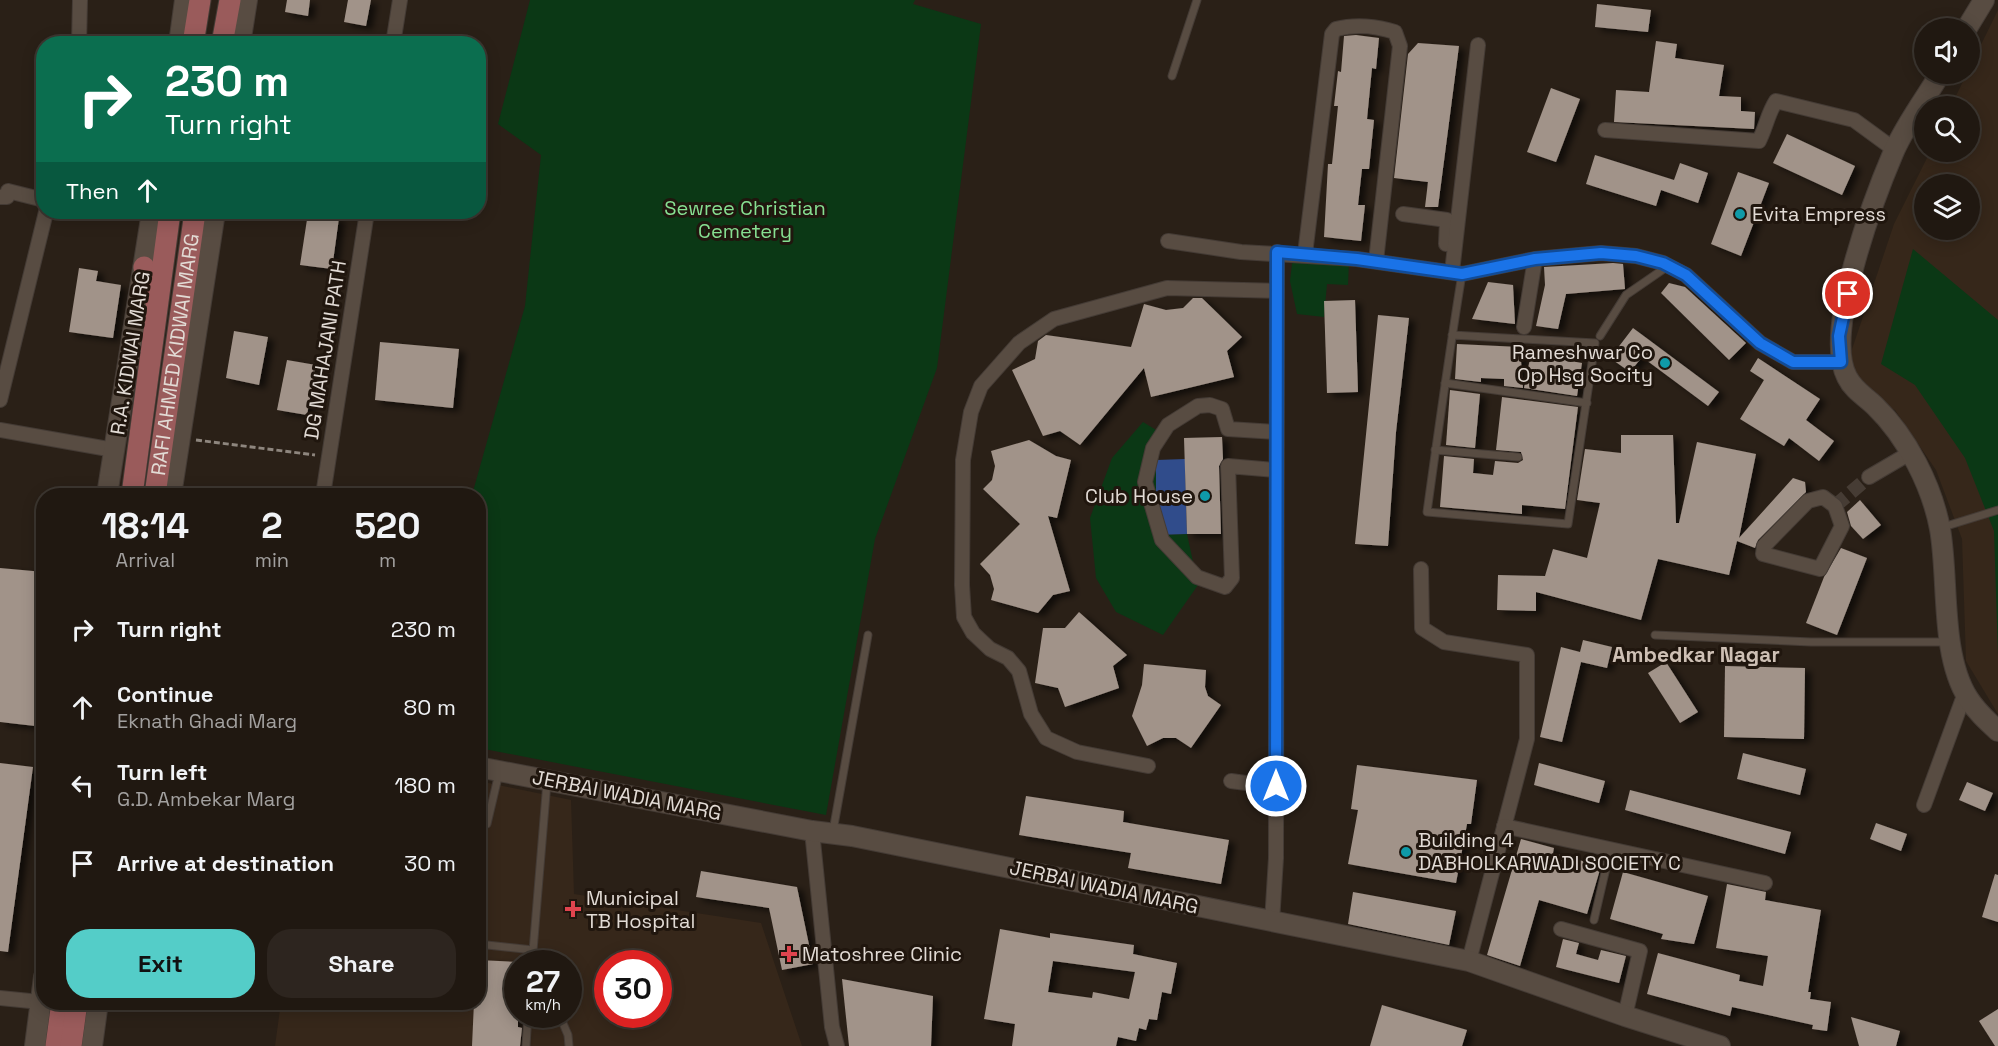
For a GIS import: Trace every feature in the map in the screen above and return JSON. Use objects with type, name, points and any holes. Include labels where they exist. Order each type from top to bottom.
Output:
[{"type":"main road","points":[[179,36],[185,0]]},
{"type":"main road","points":[[194,36],[200,0]]},
{"type":"main road","points":[[223,36],[230,0]]},
{"type":"main road","points":[[241,36],[247,0]]},
{"type":"main road","points":[[1973,18],[1984,0]]},
{"type":"main road","points":[[1935,84],[1895,150],[1871,215],[1842,314],[1839,336],[1841,362],[1857,392],[1875,406],[1910,453],[1927,485],[1940,528],[1957,672],[1965,693],[1982,716],[1998,731]]},
{"type":"main road","name":"R.A. KIDWAI MARG","points":[[108,488],[151,219]]},
{"type":"main road","points":[[133,488],[169,219]]},
{"type":"main road","name":"RAFI AHMED KIDWAI MARG","points":[[164,488],[194,219]]},
{"type":"main road","points":[[165,488],[180,438],[213,219]]},
{"type":"main road","points":[[144,267],[157,305]]},
{"type":"main road","name":"JERBAI WADIA MARG","points":[[486,768],[832,833],[1469,961],[1625,1016],[1720,1046]]},
{"type":"main road","points":[[35,1046],[39,1010]]},
{"type":"main road","points":[[56,1046],[61,1010]]},
{"type":"main road","points":[[71,1046],[76,1010]]},
{"type":"main road","points":[[92,1046],[97,1010]]},
{"type":"street","points":[[79,36],[80,0]]},
{"type":"street","points":[[394,36],[400,0]]},
{"type":"street","points":[[1305,254],[1332,34],[1336,29],[1346,26],[1383,28],[1395,32],[1400,46],[1376,261]]},
{"type":"street","points":[[1450,270],[1452,227],[1478,45]]},
{"type":"street","points":[[1605,130],[1759,141],[1767,125],[1769,111],[1776,101],[1854,120],[1895,150]]},
{"type":"street","points":[[0,197],[7,197],[8,191],[36,198]]},
{"type":"street","points":[[1403,214],[1444,219],[1452,227]]},
{"type":"street","points":[[0,400],[44,219]]},
{"type":"street","name":"DG MAHAJANI PATH","points":[[324,488],[366,219]]},
{"type":"street","points":[[1168,241],[1241,252],[1277,252],[1424,265]]},
{"type":"street","points":[[1272,922],[1276,858],[1277,252]]},
{"type":"street","points":[[1403,259],[1450,270],[1601,253],[1636,256],[1668,266],[1686,275],[1760,343],[1793,362],[1841,362]]},
{"type":"street","points":[[1524,327],[1535,259]]},
{"type":"street","points":[[1148,766],[1077,752],[1046,738],[1031,714],[1018,671],[1008,658],[990,649],[973,633],[964,618],[963,460],[971,412],[981,386],[1019,343],[1054,319],[1167,288],[1276,291]]},
{"type":"street","points":[[1276,432],[1228,429],[1222,409],[1210,405],[1197,406],[1168,426],[1153,448],[1145,482],[1162,540],[1197,577],[1225,587],[1232,578],[1228,466],[1276,471]]},
{"type":"street","points":[[0,430],[114,450]]},
{"type":"street","points":[[1869,477],[1910,453]]},
{"type":"street","points":[[1822,497],[1835,506],[1841,530],[1820,569],[1763,554],[1764,546],[1808,501],[1822,497]]},
{"type":"street","points":[[1421,569],[1422,628],[1444,642],[1527,655],[1527,739],[1469,961]]},
{"type":"street","points":[[1924,805],[1965,693]]},
{"type":"street","points":[[1231,781],[1276,786]]},
{"type":"street","points":[[1504,826],[1765,883]]},
{"type":"street","points":[[812,831],[832,1027],[837,1046]]},
{"type":"street","points":[[1561,929],[1640,951],[1625,1016]]},
{"type":"street","points":[[0,998],[36,1002]]},
{"type":"lane","points":[[1172,76],[1197,0]]},
{"type":"lane","points":[[1600,336],[1626,295],[1668,266]]},
{"type":"lane","points":[[1450,270],[1452,335],[1427,512],[1569,525],[1595,343],[1452,335]]},
{"type":"lane","points":[[1444,383],[1587,403]]},
{"type":"lane","points":[[1435,450],[1518,457]]},
{"type":"lane","points":[[1940,528],[1998,510]]},
{"type":"lane","points":[[832,833],[868,635]]},
{"type":"lane","points":[[1655,635],[1811,642],[1952,642]]},
{"type":"lane","points":[[486,824],[499,770]]},
{"type":"lane","points":[[486,945],[533,950],[548,779]]},
{"type":"lane","points":[[1594,920],[1611,851]]},
{"type":"lane","points":[[525,1046],[527,1028]]},
{"type":"lane","points":[[565,1028],[569,1046]]},
{"type":"path","points":[[180,438],[328,457]]},
{"type":"shaded area","points":[[1998,10],[1998,714],[1966,661],[1962,539],[1936,470],[1895,410],[1841,382],[1894,224],[1914,184],[1914,240],[1980,240],[1980,174],[1919,174],[1925,162],[1980,162],[1980,96],[1956,96],[1962,84],[1980,84],[1980,47]]},
{"type":"shaded area","name":"Municipal TB Hospital","points":[[486,782],[571,800],[574,894],[761,923],[802,1046],[275,1046],[280,1010],[486,1010]]},
{"type":"green space","name":"Sewree Christian Cemetery","points":[[530,0],[915,0],[913,4],[981,24],[937,368],[875,539],[826,815],[486,749],[486,488],[474,488],[525,306],[541,155],[498,124]]},
{"type":"green space","points":[[1913,249],[1998,320],[1998,655],[1994,531],[1965,458],[1915,385],[1881,364]]},
{"type":"green space","points":[[1293,255],[1349,262],[1348,285],[1327,284],[1324,317],[1297,314],[1290,281]]},
{"type":"green space","points":[[1143,422],[1166,436],[1156,460],[1157,535],[1187,534],[1198,585],[1163,635],[1116,612],[1096,578],[1090,518],[1112,458]]},
{"type":"water","points":[[1185,459],[1187,534],[1156,535],[1156,460]]},
{"type":"building","points":[[287,0],[310,0],[308,16],[285,12]]},
{"type":"building","points":[[348,0],[371,0],[366,26],[344,22]]},
{"type":"building","points":[[1597,4],[1651,10],[1648,32],[1595,27]]},
{"type":"building","points":[[1344,36],[1379,38],[1376,69],[1372,68],[1367,119],[1374,120],[1369,169],[1362,169],[1358,205],[1365,205],[1361,241],[1324,237],[1328,164],[1332,164],[1338,106],[1334,106],[1338,71],[1341,72]]},
{"type":"building","points":[[1656,41],[1677,44],[1675,58],[1724,65],[1719,96],[1741,97],[1741,111],[1755,112],[1754,129],[1614,122],[1616,90],[1649,92]]},
{"type":"building","points":[[1418,43],[1459,46],[1438,207],[1425,207],[1428,182],[1394,178],[1408,54]]},
{"type":"building","points":[[1551,88],[1580,99],[1556,162],[1527,152]]},
{"type":"building","points":[[1787,134],[1855,166],[1842,195],[1773,163]]},
{"type":"building","points":[[1595,155],[1674,180],[1680,163],[1708,173],[1698,203],[1661,190],[1656,206],[1586,184]]},
{"type":"building","name":"Evita Empress","points":[[1738,172],[1769,183],[1741,256],[1711,244]]},
{"type":"building","points":[[307,219],[339,219],[332,269],[300,265]]},
{"type":"building","points":[[1623,264],[1625,289],[1566,294],[1558,329],[1536,326],[1545,285],[1544,267]]},
{"type":"building","points":[[79,268],[98,271],[96,281],[121,285],[113,338],[69,332]]},
{"type":"building","points":[[1488,282],[1513,285],[1515,324],[1472,319]]},
{"type":"building","points":[[1669,283],[1685,287],[1746,343],[1729,360],[1661,293]]},
{"type":"building","points":[[1193,298],[1202,298],[1242,337],[1227,351],[1234,377],[1151,397],[1144,368],[1080,445],[1060,431],[1043,436],[1012,370],[1035,359],[1038,341],[1046,335],[1131,347],[1144,304],[1166,310],[1183,308]]},
{"type":"building","points":[[1355,300],[1358,392],[1327,393],[1324,301]]},
{"type":"building","points":[[1378,315],[1409,318],[1396,432],[1388,546],[1355,544]]},
{"type":"building","name":"Rameshwar Co Op Hsg Socity","points":[[1633,328],[1719,392],[1708,406],[1642,357],[1630,372],[1610,358]]},
{"type":"building","points":[[234,331],[268,337],[259,385],[226,378]]},
{"type":"building","points":[[380,342],[459,349],[453,408],[375,400]]},
{"type":"building","points":[[1457,344],[1520,347],[1523,388],[1504,386],[1504,379],[1481,378],[1481,382],[1455,379]]},
{"type":"building","points":[[1531,354],[1582,363],[1577,396],[1524,388]]},
{"type":"building","points":[[1758,358],[1820,399],[1806,420],[1834,441],[1819,461],[1789,438],[1784,446],[1740,419],[1764,380],[1750,371]]},
{"type":"building","points":[[287,360],[316,365],[307,415],[277,410]]},
{"type":"building","points":[[1450,390],[1480,394],[1475,448],[1446,445]]},
{"type":"building","points":[[1502,397],[1578,407],[1565,509],[1522,505],[1522,514],[1440,507],[1444,456],[1474,459],[1473,473],[1493,475],[1495,461],[1518,463],[1523,460],[1521,452],[1496,450]]},
{"type":"building","points":[[1621,435],[1673,435],[1676,523],[1679,523],[1697,442],[1756,454],[1739,538],[1793,478],[1805,482],[1806,492],[1758,540],[1755,548],[1737,541],[1729,575],[1658,559],[1641,620],[1536,592],[1536,611],[1497,610],[1498,575],[1545,576],[1553,549],[1587,558],[1600,503],[1577,500],[1585,449],[1621,453]]},
{"type":"building","name":"Club House","points":[[1222,437],[1223,459],[1219,466],[1221,534],[1187,534],[1184,438]]},
{"type":"building","points":[[1029,440],[1056,456],[1071,460],[1057,518],[1048,516],[1070,591],[1053,595],[1038,613],[991,600],[994,589],[990,575],[980,564],[1020,524],[983,489],[992,480],[995,466],[991,451]]},
{"type":"building","points":[[1860,500],[1881,525],[1863,539],[1851,526],[1847,512]]},
{"type":"building","points":[[1841,548],[1867,558],[1837,635],[1806,623],[1824,577]]},
{"type":"building","points":[[0,568],[36,571],[36,726],[0,722]]},
{"type":"building","points":[[1079,612],[1127,655],[1113,666],[1119,688],[1065,707],[1058,688],[1035,683],[1043,628],[1065,628]]},
{"type":"building","points":[[1583,640],[1612,647],[1607,668],[1581,662],[1562,742],[1540,737],[1561,647],[1580,652]]},
{"type":"building","points":[[1666,662],[1698,712],[1680,723],[1648,673]]},
{"type":"building","points":[[1144,664],[1206,670],[1205,687],[1208,696],[1221,705],[1191,748],[1176,738],[1163,738],[1147,746],[1132,716],[1142,685]]},
{"type":"building","points":[[1725,666],[1805,668],[1804,739],[1724,737]]},
{"type":"building","points":[[1743,753],[1806,769],[1800,795],[1737,779]]},
{"type":"building","points":[[0,763],[33,767],[8,952],[0,951]]},
{"type":"building","points":[[1539,763],[1605,781],[1599,803],[1534,785]]},
{"type":"building","points":[[1357,765],[1477,780],[1471,824],[1467,824],[1456,883],[1348,864],[1358,810],[1351,809]]},
{"type":"building","points":[[1967,782],[1993,793],[1985,811],[1959,800]]},
{"type":"building","points":[[1630,790],[1791,832],[1785,854],[1625,810]]},
{"type":"building","points":[[1026,796],[1124,811],[1123,822],[1229,840],[1221,884],[1128,868],[1131,853],[1019,835]]},
{"type":"building","points":[[1876,823],[1907,834],[1901,851],[1870,839]]},
{"type":"building","points":[[1521,839],[1554,848],[1553,853],[1601,866],[1587,914],[1539,900],[1520,966],[1487,955]]},
{"type":"building","points":[[701,871],[797,887],[813,964],[782,970],[769,908],[696,897]]},
{"type":"building","points":[[1623,872],[1708,896],[1694,944],[1661,939],[1663,934],[1610,919]]},
{"type":"building","points":[[1995,874],[1998,875],[1998,922],[1982,917]]},
{"type":"building","points":[[1727,884],[1766,892],[1765,900],[1821,910],[1808,992],[1811,992],[1810,999],[1831,1002],[1827,1031],[1812,1029],[1813,1025],[1732,1007],[1730,1016],[1647,994],[1658,953],[1740,975],[1739,981],[1763,986],[1768,956],[1716,948]]},
{"type":"building","points":[[1353,892],[1456,911],[1449,945],[1348,924]]},
{"type":"building","points":[[1000,929],[1050,938],[1050,933],[1134,945],[1133,954],[1177,963],[1171,994],[1162,992],[1157,1020],[1149,1019],[1146,1030],[1139,1028],[1136,1041],[1118,1037],[1116,1046],[1012,1046],[1015,1024],[984,1019]],"holes":[[[1053,961],[1135,972],[1129,999],[1093,992],[1092,998],[1048,992]]]},
{"type":"building","points":[[1563,939],[1579,943],[1576,954],[1598,960],[1601,950],[1626,956],[1619,983],[1556,967]]},
{"type":"building","points":[[486,960],[504,961],[504,1028],[522,1028],[520,1046],[472,1046],[474,1010],[486,1010]]},
{"type":"building","points":[[842,979],[933,996],[931,1046],[849,1046]]},
{"type":"building","points":[[1382,1005],[1467,1030],[1462,1046],[1370,1046]]},
{"type":"building","points":[[1998,1009],[1998,1046],[1995,1046],[1979,1021]]},
{"type":"building","points":[[1851,1017],[1900,1031],[1896,1046],[1859,1046]]},
{"type":"tunnel","points":[[1835,506],[1869,477]]},
{"type":"place","name":"Evita Empress","points":[[1740,214]]},
{"type":"place","name":"Rameshwar Co Op Hsg Socity","points":[[1665,363]]},
{"type":"place","name":"Club House","points":[[1205,496]]},
{"type":"place","name":"Building 4 DABHOLKARWADI SOCIETY C","points":[[1406,852]]},
{"type":"place","name":"Municipal TB Hospital","points":[[573,909]]},
{"type":"place","name":"Matoshree Clinic","points":[[789,954]]},
{"type":"district","name":"Ambedkar Nagar","points":[[1696,654]]},
{"type":"route","points":[[1276,786],[1277,252],[1357,259],[1462,274],[1535,259],[1601,253],[1636,256],[1663,263],[1686,275],[1743,330],[1793,362],[1841,362],[1839,336],[1848,294]]}]
